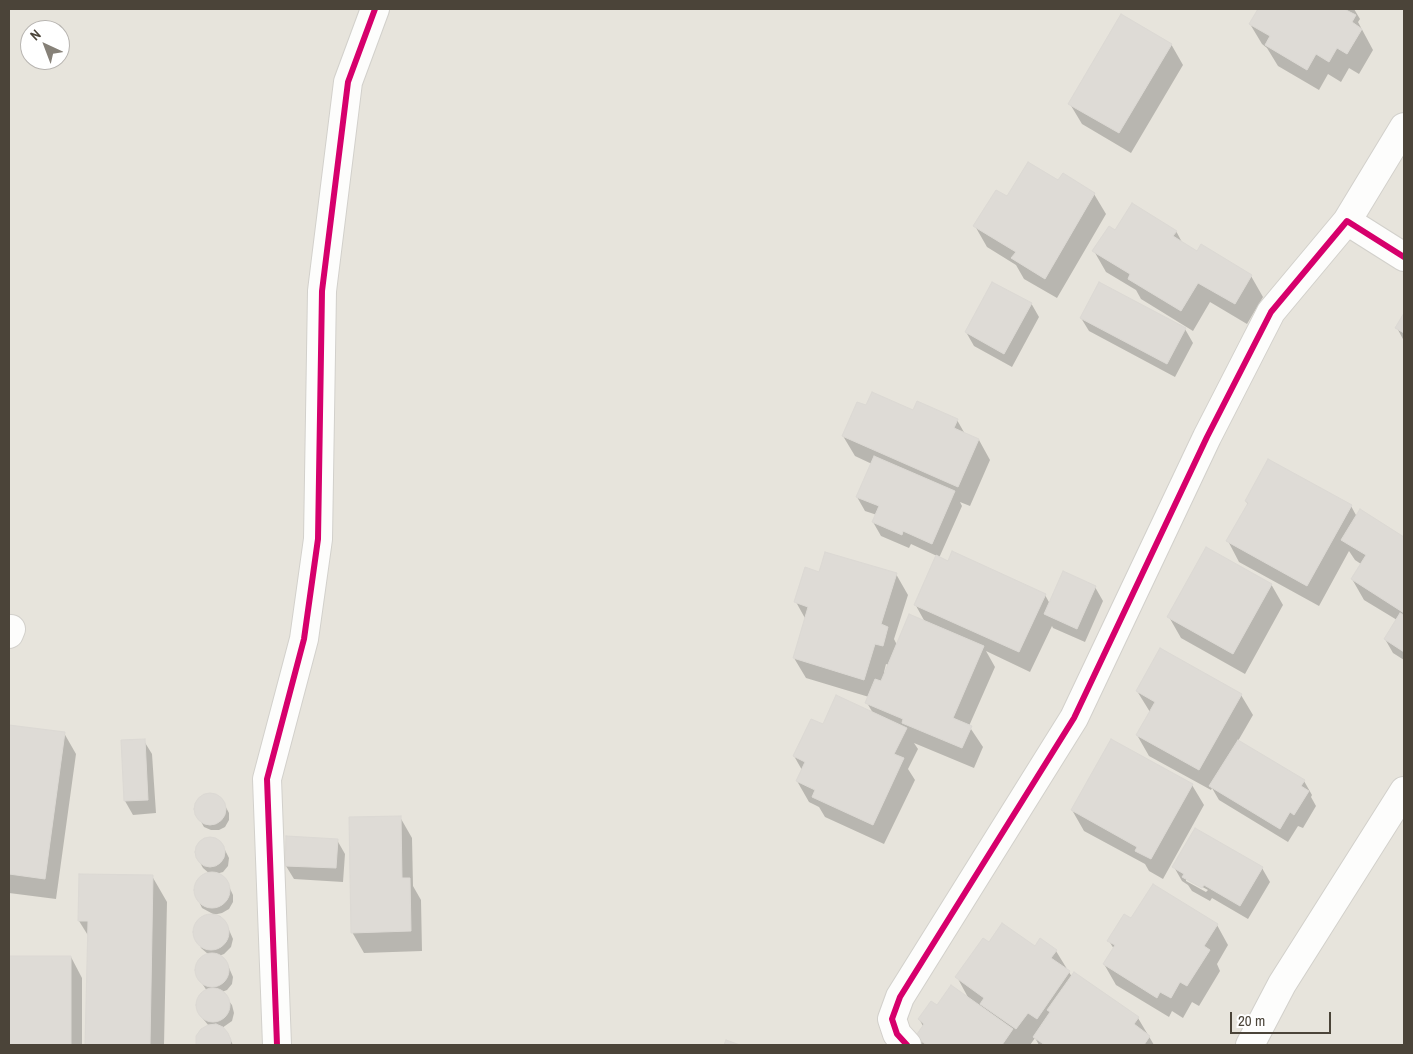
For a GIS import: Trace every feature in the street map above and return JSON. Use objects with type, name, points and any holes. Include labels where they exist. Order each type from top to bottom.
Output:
[{"type":"street","points":[[277,1045],[267,779],[304,639],[318,539],[322,291],[348,82],[375,9]]},
{"type":"street","points":[[907,1045],[897,1034],[892,1019],[900,997],[1074,718],[1207,437],[1271,312],[1346,221],[1404,127]]},
{"type":"street","points":[[1346,221],[1404,257]]},
{"type":"street","points":[[1250,1045],[1282,984],[1404,790]]},
{"type":"shaded area","points":[[9,9],[1404,9],[1404,1045],[9,1045]]},
{"type":"building","points":[[1258,9],[1344,9],[1356,15],[1352,22],[1362,29],[1347,54],[1337,48],[1329,62],[1316,54],[1307,70],[1265,45],[1270,36],[1249,24]]},
{"type":"building","points":[[1121,14],[1172,44],[1119,133],[1068,104]]},
{"type":"building","points":[[1028,162],[1058,180],[1063,173],[1095,193],[1045,279],[1011,258],[1016,252],[973,226],[996,190],[1007,196]]},
{"type":"building","points":[[1132,203],[1177,231],[1173,236],[1197,251],[1201,244],[1252,275],[1235,304],[1198,283],[1181,311],[1128,279],[1130,274],[1092,251],[1109,226],[1115,230]]},
{"type":"building","points":[[992,282],[1032,303],[1004,354],[965,332]]},
{"type":"building","points":[[1099,282],[1186,328],[1167,364],[1080,318]]},
{"type":"building","points":[[1404,313],[1404,333],[1395,328]]},
{"type":"building","points":[[872,392],[913,410],[917,401],[958,419],[954,428],[979,439],[958,487],[842,436],[857,402],[866,405]]},
{"type":"building","points":[[874,456],[955,491],[932,544],[903,531],[902,535],[872,522],[879,506],[856,497]]},
{"type":"building","points":[[1268,459],[1352,505],[1307,586],[1226,541],[1248,503],[1245,501]]},
{"type":"building","points":[[1360,509],[1404,537],[1404,613],[1351,579],[1366,555],[1341,540]]},
{"type":"building","points":[[1206,547],[1272,584],[1233,654],[1167,617]]},
{"type":"building","points":[[952,551],[1046,594],[1019,652],[914,605],[936,555],[948,561]]},
{"type":"building","points":[[825,552],[897,573],[881,624],[888,627],[883,646],[875,644],[864,680],[793,658],[808,607],[794,602],[805,567],[819,572]]},
{"type":"building","points":[[1063,571],[1096,586],[1077,629],[1044,614]]},
{"type":"building","points":[[1400,613],[1404,615],[1404,652],[1384,639]]},
{"type":"building","points":[[909,614],[984,646],[953,718],[972,726],[962,748],[902,723],[903,719],[865,703],[875,679],[881,681]]},
{"type":"building","points":[[1160,648],[1242,694],[1199,770],[1136,735],[1155,702],[1136,691]]},
{"type":"building","points":[[836,695],[907,728],[894,754],[904,758],[873,825],[812,797],[815,790],[796,781],[805,762],[793,756],[811,719],[823,724]]},
{"type":"building","points":[[9,725],[65,732],[45,879],[9,874]]},
{"type":"building","points":[[145,739],[148,800],[124,801],[121,740]]},
{"type":"building","points":[[1111,739],[1193,784],[1151,859],[1135,851],[1137,847],[1071,810]]},
{"type":"building","points":[[1238,740],[1305,780],[1301,786],[1309,791],[1294,815],[1290,812],[1280,829],[1209,786]]},
{"type":"building","points":[[210,793],[221,798],[226,809],[221,820],[210,825],[199,820],[194,809],[199,798]]},
{"type":"building","points":[[401,816],[402,878],[410,878],[411,931],[351,933],[349,817]]},
{"type":"building","points":[[1195,828],[1263,867],[1240,906],[1204,885],[1202,888],[1182,877],[1184,874],[1172,867]]},
{"type":"building","points":[[286,836],[338,839],[336,868],[285,866]]},
{"type":"building","points":[[210,837],[221,841],[225,852],[221,863],[210,867],[199,863],[195,852],[199,841]]},
{"type":"building","points":[[212,872],[219,873],[225,877],[229,883],[229,897],[225,903],[219,907],[212,908],[205,907],[199,903],[195,897],[194,890],[195,883],[199,877],[205,873]]},
{"type":"building","points":[[79,874],[153,875],[150,1045],[85,1045],[88,921],[78,921]]},
{"type":"building","points":[[1153,884],[1218,924],[1204,946],[1210,950],[1187,986],[1180,982],[1171,998],[1160,992],[1157,998],[1103,964],[1115,945],[1107,941],[1124,914],[1131,918]]},
{"type":"building","points":[[211,914],[218,915],[224,919],[228,925],[228,939],[224,945],[218,949],[211,950],[204,949],[198,945],[194,939],[193,932],[194,925],[198,919],[204,915]]},
{"type":"building","points":[[1002,923],[1035,946],[1040,938],[1057,950],[1051,958],[1070,971],[1037,1019],[1028,1013],[1016,1029],[980,1004],[984,998],[955,977],[983,938],[989,942]]},
{"type":"building","points":[[212,953],[219,954],[224,958],[228,963],[228,977],[224,982],[219,986],[212,987],[205,986],[200,982],[196,977],[195,970],[196,963],[200,958],[205,954]]},
{"type":"building","points":[[9,956],[71,956],[71,1045],[9,1045]]},
{"type":"building","points":[[1074,972],[1139,1017],[1134,1024],[1150,1036],[1144,1045],[1045,1045],[1033,1037],[1050,1012],[1047,1010]]},
{"type":"building","points":[[951,985],[1013,1029],[1002,1045],[927,1045],[915,1037],[924,1024],[918,1019],[931,1001],[937,1005]]},
{"type":"building","points":[[213,988],[220,989],[225,993],[229,998],[229,1012],[225,1017],[220,1021],[213,1022],[206,1021],[201,1017],[197,1012],[196,1005],[197,998],[201,993],[206,989]]},
{"type":"building","points":[[216,1024],[223,1027],[228,1033],[231,1040],[230,1045],[196,1045],[196,1036],[201,1029],[208,1025]]},
{"type":"building","points":[[726,1040],[740,1045],[724,1045]]},
{"type":"cycle path","points":[[277,1045],[267,779],[304,639],[318,539],[322,291],[348,82],[375,9]]},
{"type":"cycle path","points":[[907,1045],[897,1034],[892,1019],[900,997],[1074,718],[1207,437],[1271,312],[1347,221],[1404,257]]}]
